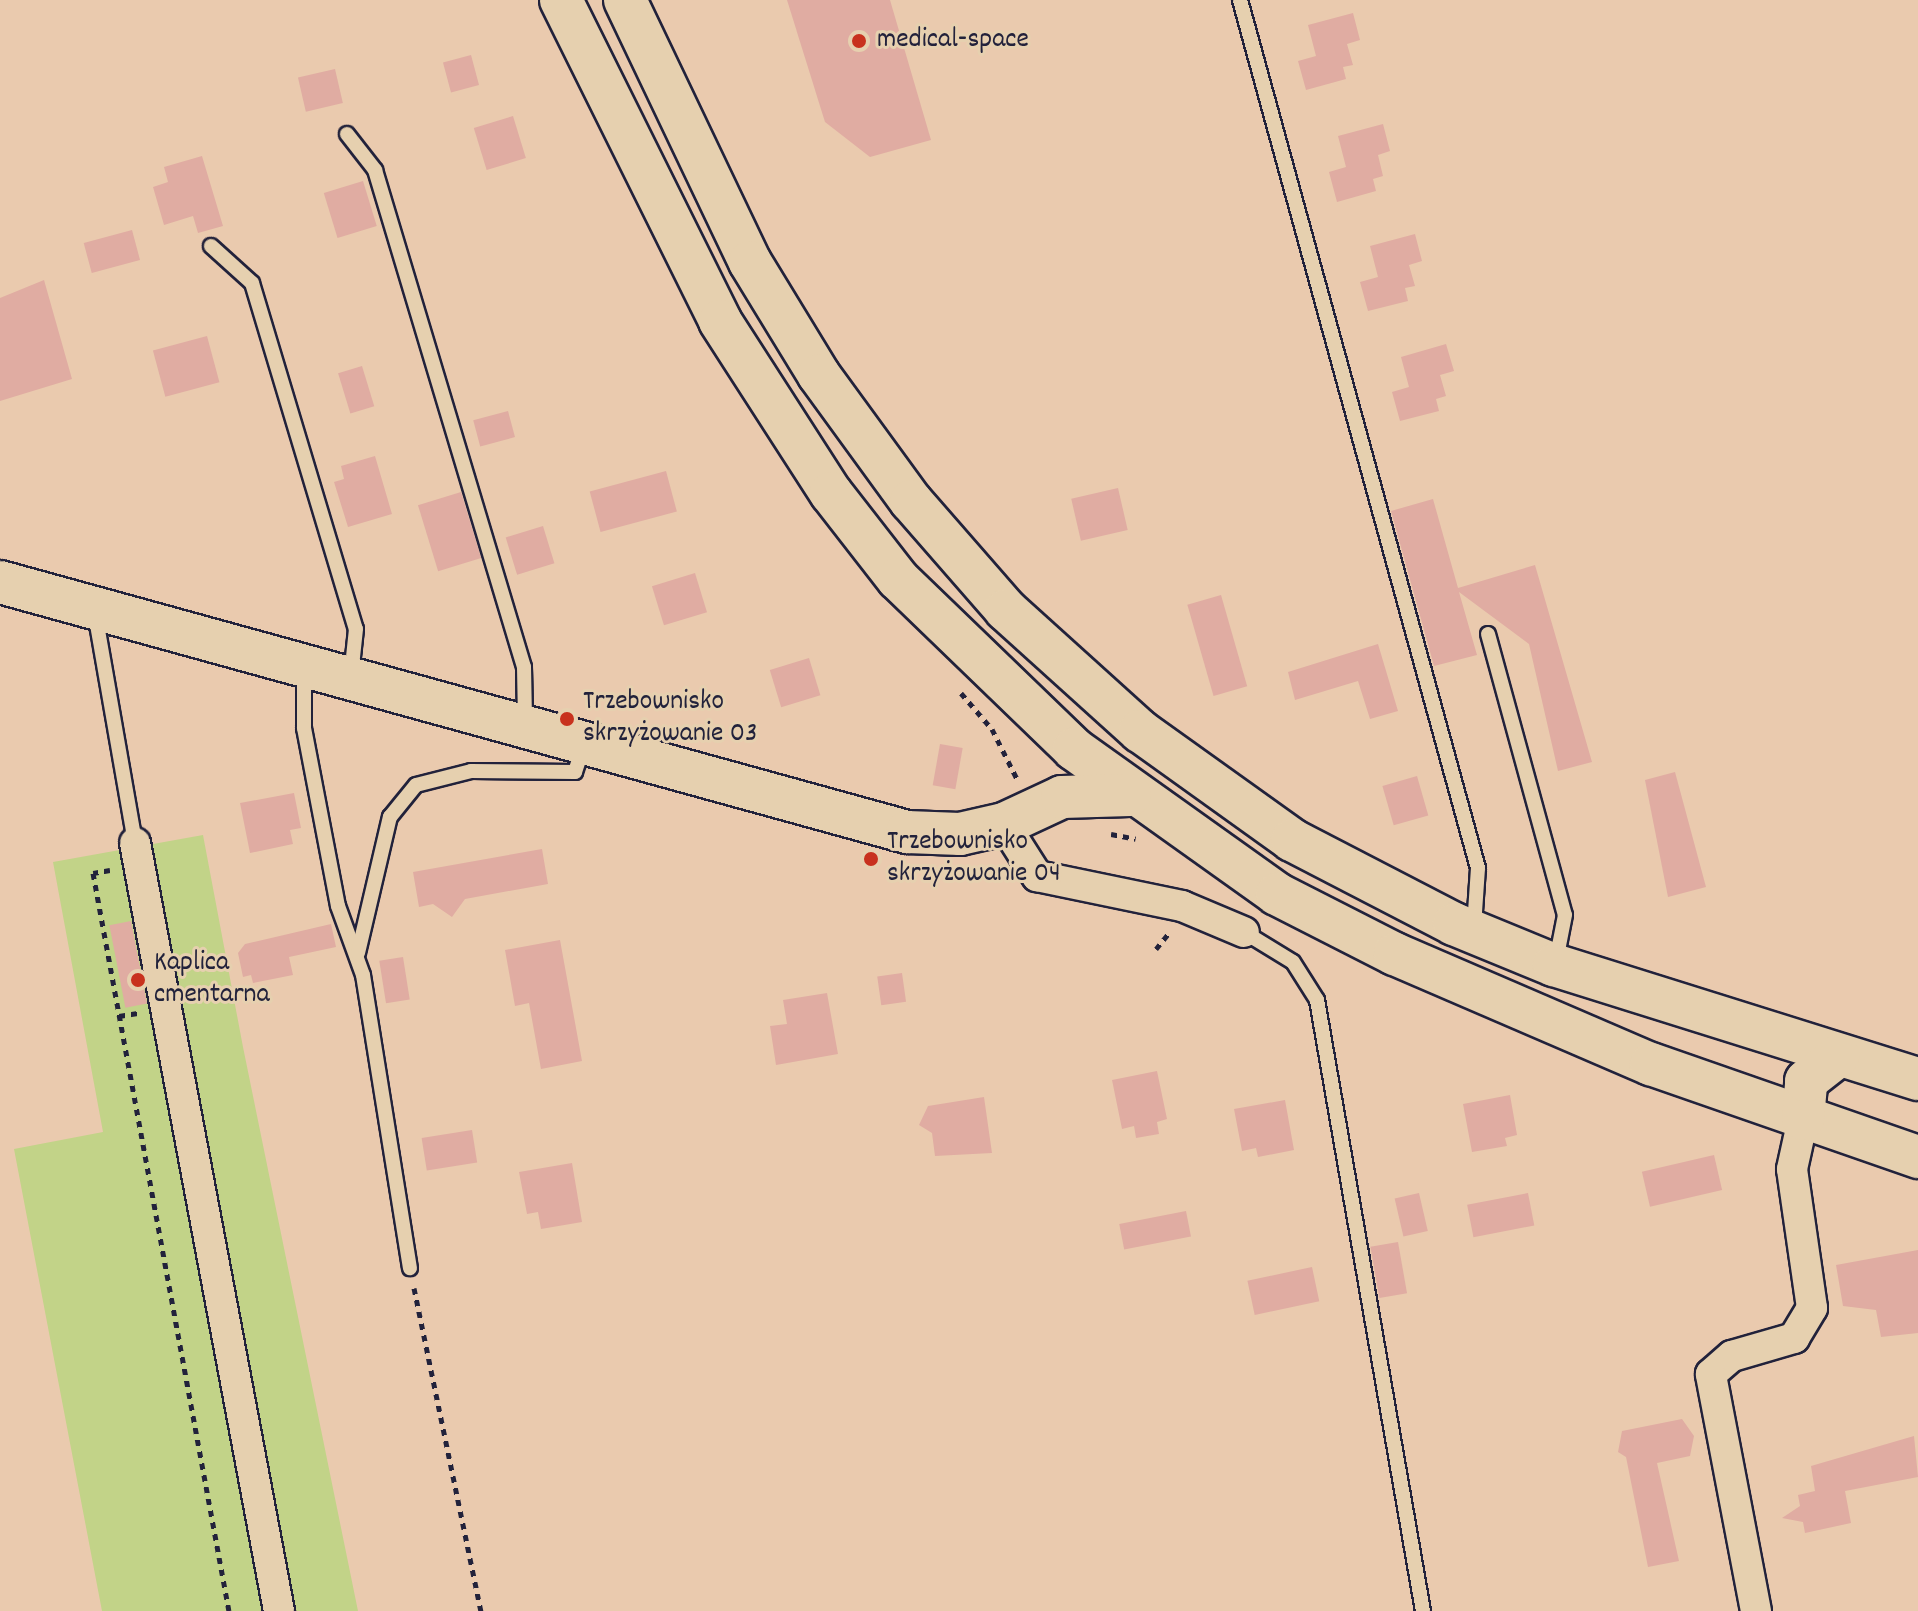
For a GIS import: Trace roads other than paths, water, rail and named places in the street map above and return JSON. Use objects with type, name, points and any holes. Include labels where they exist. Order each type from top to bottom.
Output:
[{"type":"main road","points":[[561,0],[720,321],[831,493],[898,579],[1074,749],[1130,795],[1277,894],[1395,954],[1638,1059],[1918,1157]]},
{"type":"main road","points":[[625,0],[750,262],[819,375],[911,501],[1006,610],[1140,731],[1292,840],[1473,931],[1554,965],[1918,1079]]},
{"type":"main road","points":[[0,582],[522,729],[907,832],[960,834],[1004,824],[1041,802],[1130,795]]},
{"type":"main road","points":[[1041,802],[1074,749],[1100,730],[1140,731]]},
{"type":"main road","points":[[1803,1119],[1806,1081],[1838,1056]]},
{"type":"street","points":[[1004,824],[1037,876],[1182,906],[1244,932]]},
{"type":"street","points":[[137,854],[279,1611]]},
{"type":"street","points":[[1756,1611],[1711,1374],[1732,1356],[1794,1338],[1812,1308],[1792,1169],[1803,1119]]},
{"type":"lane","points":[[1240,0],[1478,868],[1473,931]]},
{"type":"lane","points":[[347,134],[375,170],[524,667],[530,708],[522,729]]},
{"type":"lane","points":[[211,246],[252,283],[356,629],[349,680]]},
{"type":"lane","points":[[94,609],[137,854]]},
{"type":"lane","points":[[1488,634],[1565,915],[1554,965]]},
{"type":"lane","points":[[304,667],[304,728],[329,862],[358,953],[410,1268]]},
{"type":"lane","points":[[358,953],[390,817],[416,785],[471,771],[575,772],[584,745]]},
{"type":"lane","points":[[1244,932],[1293,962],[1317,1000],[1423,1611]]},
{"type":"place","name":"medical-space","points":[[859,41]]},
{"type":"place","name":"Trzebownisko skrzyżowanie 03","points":[[567,719]]},
{"type":"place","name":"Trzebownisko skrzyżowanie 04","points":[[871,859]]},
{"type":"place","name":"Kaplica cmentarna","points":[[138,980]]}]
